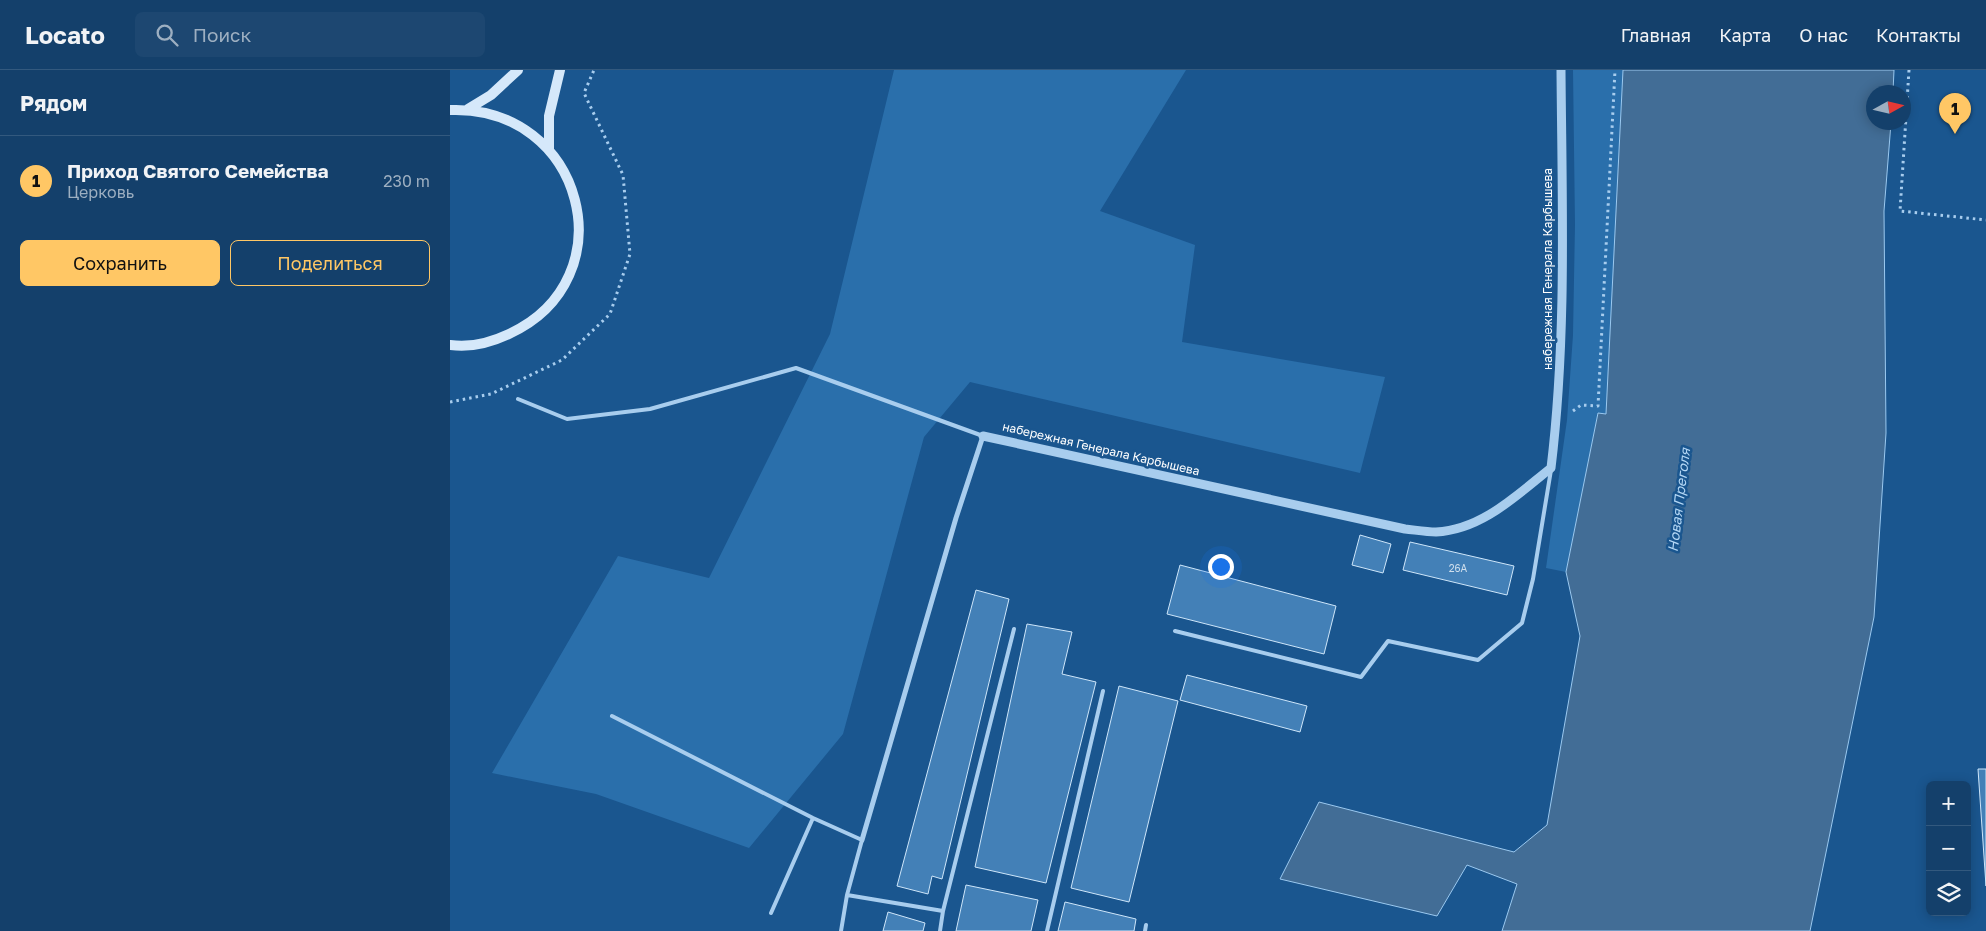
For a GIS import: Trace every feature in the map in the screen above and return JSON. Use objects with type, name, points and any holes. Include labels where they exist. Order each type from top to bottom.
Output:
[{"type":"main road","points":[[468,109],[491,95],[518,70]]},
{"type":"main road","points":[[549,149],[549,116],[560,70]]},
{"type":"main road","points":[[450,110],[468,109],[491,113],[513,121],[532,133],[549,149],[563,168],[572,189],[578,211],[575,257],[567,279],[554,299],[539,316],[520,329],[499,339],[477,344],[451,346]]},
{"type":"street","name":"набережная Генерала Карбышева","points":[[862,840],[956,518],[983,436],[1405,529],[1437,532],[1466,525],[1494,513],[1551,468],[1556,424],[1563,298],[1561,70]]},
{"type":"lane","points":[[518,399],[567,419],[650,409],[796,368],[983,436]]},
{"type":"lane","name":"набережная Генерала Карбышева","points":[[1175,631],[1361,677],[1388,641],[1478,660],[1522,623],[1533,579],[1551,468]]},
{"type":"lane","points":[[940,931],[943,911],[1014,629]]},
{"type":"lane","points":[[1047,931],[1103,691]]},
{"type":"lane","points":[[612,716],[813,818],[862,840],[847,895],[841,931]]},
{"type":"lane","points":[[771,913],[813,818]]},
{"type":"lane","points":[[847,895],[943,911]]},
{"type":"lane","points":[[1145,931],[1146,925]]},
{"type":"path","points":[[1556,424],[1581,405],[1598,406],[1615,70]]},
{"type":"path","points":[[1909,70],[1900,211],[1986,220]]},
{"type":"shaded area","points":[[894,70],[1186,70],[1100,211],[1195,245],[1182,342],[1385,377],[1360,473],[970,382],[924,437],[843,734],[749,848],[596,794],[492,773],[618,556],[709,578],[830,334]]},
{"type":"shaded area","points":[[1573,70],[1623,70],[1606,414],[1598,413],[1566,572],[1546,568],[1567,420],[1573,335],[1575,225]]},
{"type":"water","name":"Новая Преголя","points":[[1623,70],[1894,70],[1893,85],[1866,85],[1866,130],[1890,130],[1884,211],[1886,433],[1874,617],[1810,931],[1502,931],[1517,884],[1467,865],[1437,916],[1280,879],[1319,802],[1514,852],[1547,825],[1580,636],[1566,572],[1598,413],[1606,414]]},
{"type":"building","points":[[1360,535],[1391,544],[1383,573],[1352,565]]},
{"type":"building","points":[[1410,542],[1514,566],[1507,595],[1403,570]]},
{"type":"building","points":[[1180,565],[1336,606],[1324,654],[1167,614]]},
{"type":"building","points":[[976,590],[1009,599],[942,879],[932,876],[928,894],[897,886]]},
{"type":"building","points":[[1027,624],[1072,632],[1062,674],[1096,682],[1046,883],[975,867]]},
{"type":"building","points":[[1187,675],[1307,706],[1300,732],[1180,700]]},
{"type":"building","points":[[1119,686],[1178,701],[1129,902],[1071,888]]},
{"type":"building","points":[[1978,769],[1986,769],[1986,886]]},
{"type":"building","points":[[966,885],[1038,900],[1031,931],[956,931]]},
{"type":"building","points":[[1065,902],[1136,919],[1134,931],[1058,931]]},
{"type":"building","points":[[888,912],[925,923],[923,931],[883,931]]},
{"type":"place","name":"Приход Святого Семейства","points":[[1955,134]]}]
